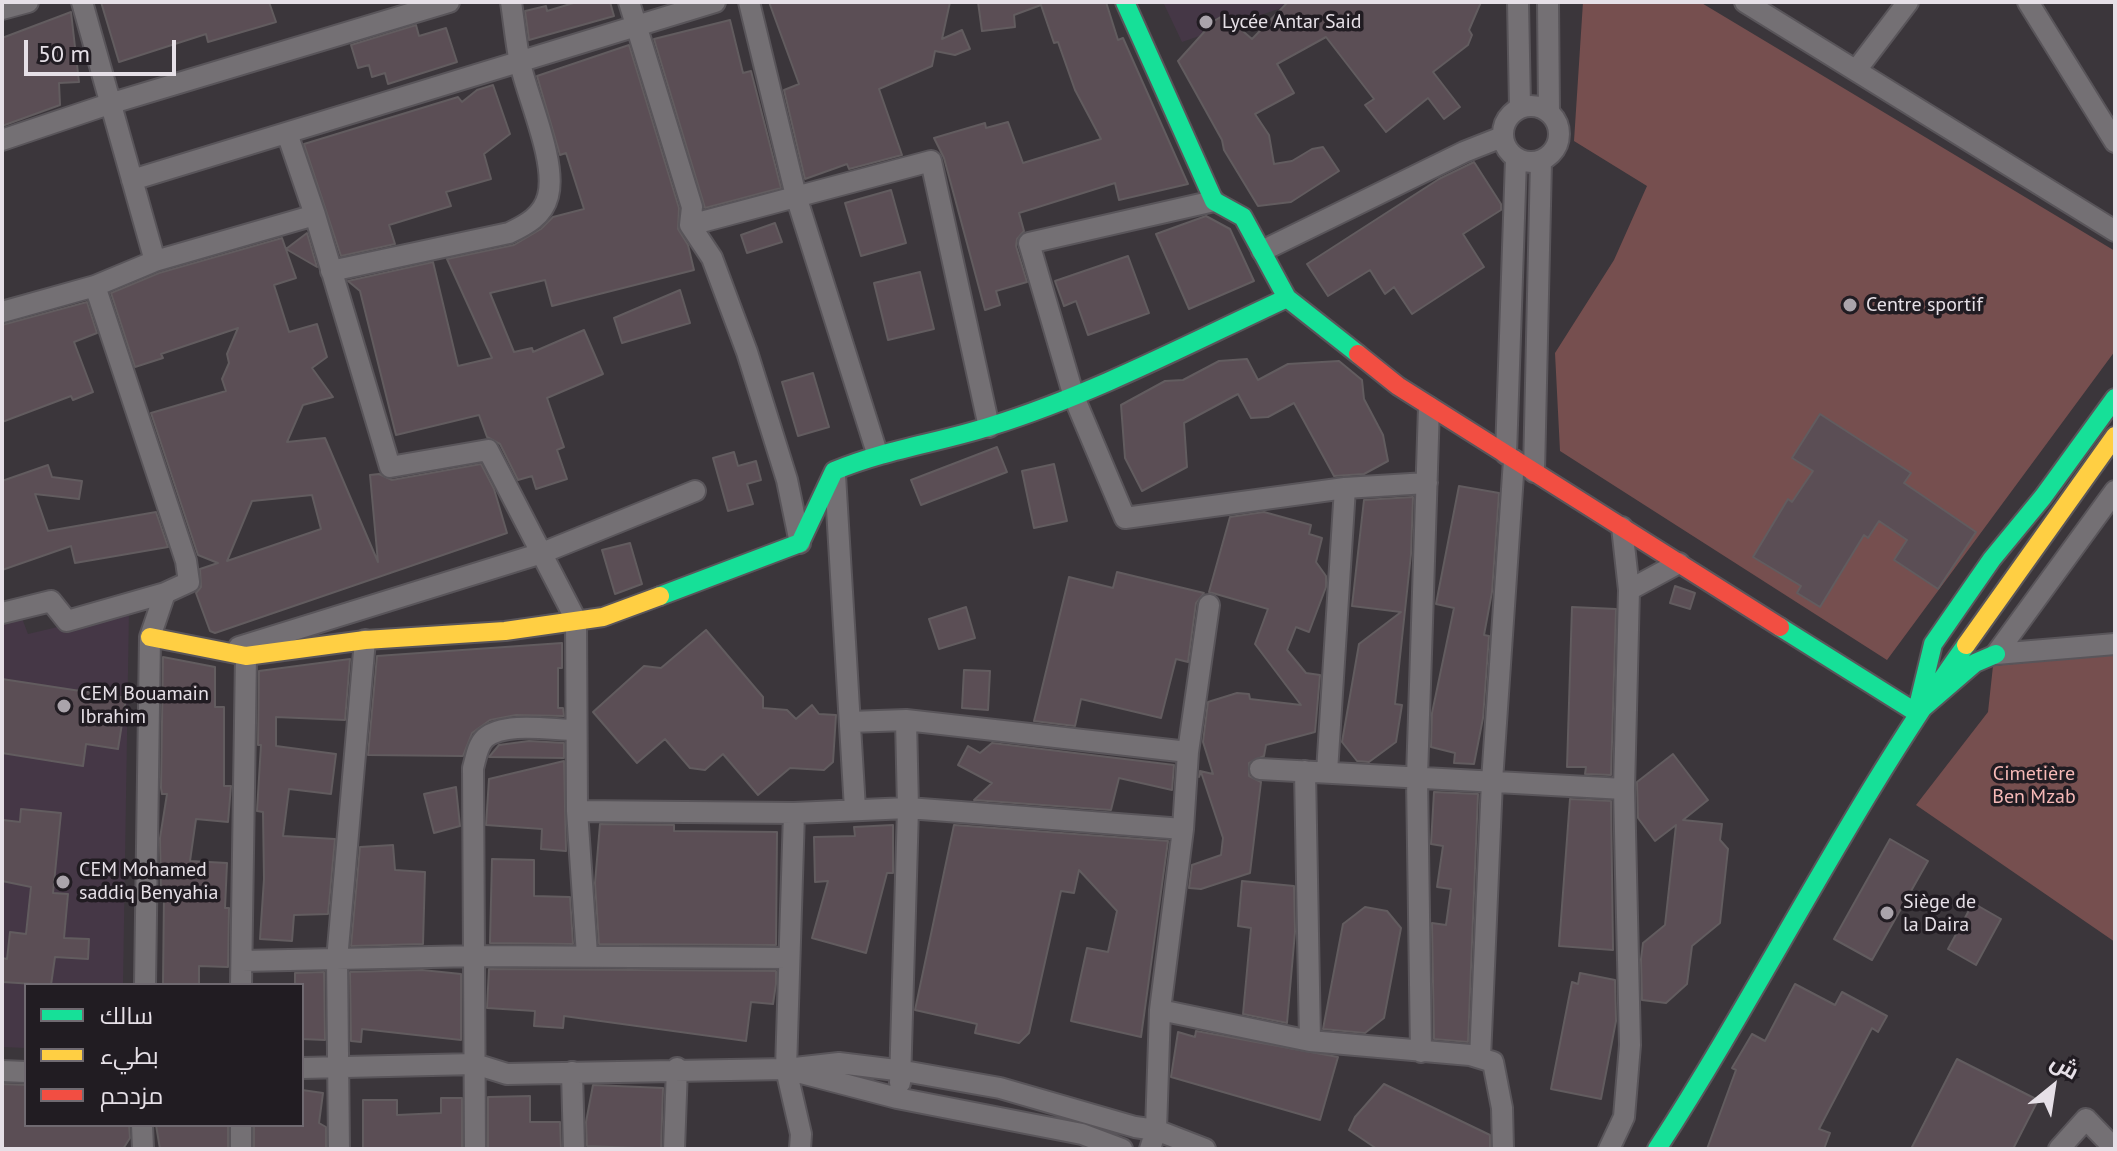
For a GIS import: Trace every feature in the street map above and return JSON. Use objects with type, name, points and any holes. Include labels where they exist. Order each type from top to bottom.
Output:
[{"type":"street","points":[[2,9],[28,2]]},
{"type":"street","points":[[82,2],[155,261]]},
{"type":"street","points":[[2,140],[109,104],[449,2]]},
{"type":"street","points":[[331,271],[509,233],[531,222],[549,194],[549,171],[520,63],[511,2]]},
{"type":"street","points":[[629,2],[692,207],[690,225],[712,258],[747,352],[787,480],[800,543]]},
{"type":"street","points":[[132,180],[715,2]]},
{"type":"street","points":[[749,2],[796,196],[877,453]]},
{"type":"street","points":[[1125,2],[1214,201],[1243,217],[1287,298],[1429,407],[1917,713]]},
{"type":"street","points":[[1518,2],[1520,107]]},
{"type":"street","points":[[1548,2],[1549,111]]},
{"type":"street","points":[[1745,2],[2115,231]]},
{"type":"street","points":[[1857,69],[1908,2]]},
{"type":"street","points":[[2028,2],[2115,142]]},
{"type":"street","points":[[1535,105],[1549,111],[1558,124],[1559,138],[1553,152],[1541,161],[1516,159],[1507,150],[1502,137],[1510,114],[1520,107],[1535,105]]},
{"type":"street","points":[[287,133],[315,215],[390,467],[488,450],[576,620],[577,811],[587,955]]},
{"type":"street","points":[[1262,251],[1464,152],[1502,137]]},
{"type":"street","points":[[1480,1058],[1510,457],[1516,159]]},
{"type":"street","points":[[690,225],[931,161],[989,427]]},
{"type":"street","points":[[1534,472],[1541,161]]},
{"type":"street","points":[[1214,201],[1029,243],[1074,397],[1125,518],[1345,488],[1427,483]]},
{"type":"street","points":[[2,312],[95,286],[155,261],[315,215]]},
{"type":"street","points":[[2,613],[51,601],[67,621],[165,593],[189,582],[186,561],[95,286]]},
{"type":"street","points":[[150,637],[246,656],[365,640],[505,631],[603,617],[800,543],[834,471],[877,453],[989,427],[1074,397],[1287,298]]},
{"type":"street","points":[[1917,713],[1933,644],[1992,559],[2043,497],[2115,398]]},
{"type":"street","points":[[1421,1052],[1417,777],[1429,407]]},
{"type":"street","points":[[1657,1149],[1722,1049],[1917,713],[2115,436]]},
{"type":"street","points":[[834,471],[855,809]]},
{"type":"street","points":[[1327,772],[1345,488]]},
{"type":"street","points":[[224,652],[542,553],[695,491]]},
{"type":"street","points":[[1996,654],[2115,491]]},
{"type":"street","points":[[1609,1149],[1624,1117],[1630,1045],[1624,789],[1629,590],[1622,527]]},
{"type":"street","points":[[1629,590],[1679,563]]},
{"type":"street","points":[[145,983],[150,637],[165,593]]},
{"type":"street","points":[[1153,1140],[1160,1010],[1183,829],[1188,752],[1209,605]]},
{"type":"street","points":[[339,1149],[337,960],[365,640]]},
{"type":"street","points":[[1917,713],[1975,663],[1996,654],[2115,644]]},
{"type":"street","points":[[241,983],[246,656]]},
{"type":"street","points":[[850,722],[906,720],[1188,752]]},
{"type":"street","points":[[897,1098],[904,1071],[908,808],[906,720]]},
{"type":"street","points":[[475,1149],[477,956],[473,768],[478,749],[486,737],[506,730],[576,730]]},
{"type":"street","points":[[1260,769],[1624,789]]},
{"type":"street","points":[[1305,771],[1310,1041]]},
{"type":"street","points":[[577,811],[794,813],[908,808],[1183,829]]},
{"type":"street","points":[[794,813],[786,1069],[801,1134],[800,1149]]},
{"type":"street","points":[[242,961],[587,955],[789,958]]},
{"type":"street","points":[[1160,1010],[1310,1041],[1480,1058],[1493,1062],[1502,1108],[1503,1149]]},
{"type":"street","points":[[304,1068],[475,1064],[507,1074],[677,1068],[786,1069],[839,1063],[1000,1088],[1135,1127],[1153,1140],[1205,1149]]},
{"type":"street","points":[[674,1149],[677,1068]]},
{"type":"street","points":[[786,1069],[897,1098],[1082,1134],[1122,1149]]},
{"type":"street","points":[[2,1071],[24,1072]]},
{"type":"street","points":[[572,1072],[574,1149]]},
{"type":"street","points":[[2059,1149],[2086,1119],[2115,1149]]},
{"type":"street","points":[[142,1127],[143,1149]]},
{"type":"street","points":[[241,1127],[241,1149]]},
{"type":"shaded area","name":"Lycée Antar Said","points":[[1163,2],[1299,2],[1182,42]]},
{"type":"shaded area","points":[[129,610],[123,983],[24,983],[24,1048],[2,1047],[2,618],[20,613],[28,634]]},
{"type":"green space","name":"Centre sportif","points":[[1583,2],[1700,2],[2115,251],[2115,351],[1887,660],[1560,451],[1555,353],[1614,260],[1647,186],[1574,141]]},
{"type":"green space","name":"Cimetière Ben Mzab","points":[[2115,654],[2115,942],[1916,805],[1988,712],[1993,666]]},
{"type":"building","points":[[101,2],[269,2],[276,22],[208,42],[206,34],[119,62]]},
{"type":"building","points":[[577,2],[610,2],[614,16],[529,40],[525,11],[546,6],[547,11]]},
{"type":"building","points":[[769,2],[950,2],[942,39],[962,30],[970,49],[955,55],[935,51],[932,66],[879,89],[902,155],[849,169],[847,164],[805,179],[784,90],[799,84]]},
{"type":"building","points":[[978,2],[1106,2],[1118,40],[1123,38],[1188,184],[1119,200],[1115,183],[1019,213],[1024,231],[1017,239],[1016,246],[1027,282],[996,291],[1000,305],[985,310],[944,158],[934,138],[985,123],[986,128],[1008,122],[1023,163],[1101,139],[1075,90],[1041,5],[1014,15],[1015,27],[982,31]]},
{"type":"building","points":[[1288,2],[1481,2],[1469,30],[1472,35],[1468,45],[1433,72],[1460,107],[1444,119],[1428,98],[1386,132],[1365,105],[1374,99],[1326,37],[1277,64],[1294,93],[1255,114],[1269,135],[1274,164],[1292,161],[1312,149],[1323,147],[1339,171],[1291,202],[1258,206],[1224,150],[1222,140],[1178,61],[1214,21],[1224,15],[1252,39]]},
{"type":"building","points":[[71,12],[79,82],[59,83],[60,105],[2,126],[2,38]]},
{"type":"building","points":[[730,20],[743,73],[751,71],[781,188],[705,208],[654,39]]},
{"type":"building","points":[[416,25],[419,36],[446,28],[457,62],[388,84],[385,73],[372,77],[369,65],[358,68],[351,45]]},
{"type":"building","points":[[629,45],[679,208],[678,229],[688,245],[694,270],[552,306],[545,280],[490,293],[514,352],[532,348],[533,352],[584,330],[603,374],[547,398],[564,447],[557,450],[567,479],[536,489],[532,476],[518,480],[500,444],[487,437],[479,415],[396,435],[360,291],[348,281],[433,262],[458,366],[492,358],[447,259],[514,245],[541,229],[553,217],[584,209],[566,153],[560,155],[537,76]]},
{"type":"building","points":[[493,85],[510,134],[484,154],[491,179],[446,192],[451,206],[389,225],[395,244],[341,256],[304,144],[458,97],[462,102],[477,90]]},
{"type":"building","points":[[1474,162],[1501,204],[1501,210],[1463,234],[1484,267],[1412,314],[1394,287],[1385,294],[1370,270],[1328,296],[1307,264],[1439,179]]},
{"type":"building","points":[[891,190],[906,243],[861,256],[845,203]]},
{"type":"building","points":[[1206,216],[1230,229],[1254,281],[1189,309],[1156,234]]},
{"type":"building","points":[[775,223],[782,242],[747,253],[741,235]]},
{"type":"building","points":[[307,233],[317,267],[286,249]]},
{"type":"building","points":[[282,238],[296,278],[274,285],[289,332],[317,324],[327,357],[312,368],[333,397],[303,405],[287,442],[325,438],[378,562],[370,475],[379,474],[392,480],[481,464],[494,489],[507,533],[215,633],[210,631],[196,593],[201,587],[200,569],[218,563],[198,555],[151,413],[226,391],[222,379],[229,363],[227,354],[238,328],[161,354],[163,358],[135,367],[111,293],[159,273]],"holes":[[[312,495],[321,529],[227,561],[252,501]]]},
{"type":"building","points":[[1128,256],[1149,313],[1088,335],[1076,301],[1064,306],[1055,281]]},
{"type":"building","points":[[920,272],[934,329],[888,340],[874,283]]},
{"type":"building","points":[[680,290],[690,323],[622,343],[614,318]]},
{"type":"building","points":[[87,302],[97,333],[74,342],[93,392],[73,400],[71,396],[2,422],[2,325]]},
{"type":"building","points":[[1247,359],[1258,380],[1288,364],[1339,361],[1362,380],[1364,399],[1383,435],[1388,461],[1364,474],[1334,476],[1294,403],[1268,417],[1251,418],[1238,394],[1184,423],[1187,467],[1142,491],[1125,458],[1121,405],[1165,381],[1183,380],[1219,361]]},
{"type":"building","points":[[813,373],[829,427],[798,436],[782,382]]},
{"type":"building","points":[[1820,414],[1911,473],[1904,483],[1976,532],[1938,589],[1894,560],[1907,540],[1879,521],[1868,538],[1864,535],[1820,607],[1797,593],[1801,586],[1753,557],[1788,499],[1792,502],[1813,471],[1792,458]]},
{"type":"building","points":[[997,447],[1007,472],[921,505],[911,480]]},
{"type":"building","points":[[734,452],[738,466],[756,461],[761,480],[747,484],[753,504],[728,511],[713,458]]},
{"type":"building","points":[[1054,464],[1067,521],[1034,528],[1022,471]]},
{"type":"building","points":[[48,465],[52,477],[82,481],[79,499],[35,494],[48,531],[156,512],[168,547],[75,563],[71,546],[2,570],[2,481]]},
{"type":"building","points":[[1459,486],[1499,493],[1492,592],[1484,635],[1489,636],[1483,718],[1474,764],[1454,763],[1455,753],[1431,747],[1432,713],[1454,608],[1436,604]]},
{"type":"building","points":[[1413,497],[1411,554],[1395,704],[1402,705],[1396,742],[1369,762],[1357,761],[1342,742],[1359,644],[1401,612],[1352,606],[1364,500]]},
{"type":"building","points":[[1264,512],[1311,525],[1309,534],[1322,538],[1316,562],[1326,576],[1326,587],[1309,632],[1296,627],[1287,650],[1306,673],[1320,675],[1315,732],[1266,745],[1264,756],[1249,763],[1249,776],[1261,782],[1250,873],[1201,889],[1189,888],[1192,865],[1221,855],[1223,838],[1201,772],[1199,777],[1200,771],[1213,774],[1203,742],[1208,702],[1237,693],[1249,694],[1250,699],[1301,705],[1255,644],[1268,609],[1209,592],[1230,517]]},
{"type":"building","points":[[630,543],[642,584],[615,594],[602,550]]},
{"type":"building","points":[[1117,572],[1204,593],[1196,603],[1188,662],[1176,659],[1161,718],[1081,699],[1075,726],[1034,721],[1069,577],[1113,588]]},
{"type":"building","points":[[1675,586],[1695,593],[1690,609],[1670,603]]},
{"type":"building","points":[[966,607],[975,638],[939,649],[929,619]]},
{"type":"building","points":[[1572,607],[1616,609],[1611,775],[1585,774],[1586,767],[1567,767]]},
{"type":"building","points":[[706,630],[763,697],[763,708],[787,710],[796,719],[812,705],[819,714],[836,715],[833,762],[824,770],[790,768],[758,795],[723,754],[705,770],[690,768],[665,739],[637,763],[593,712],[644,666],[661,668]]},
{"type":"building","points":[[562,643],[562,668],[558,668],[558,708],[563,708],[564,716],[516,715],[490,720],[472,733],[463,756],[368,755],[377,656]]},
{"type":"building","points":[[163,657],[215,667],[215,707],[224,707],[224,786],[231,786],[228,822],[196,819],[190,861],[227,863],[225,908],[229,908],[228,967],[199,966],[199,983],[163,983],[164,894],[161,894],[160,838],[167,794],[162,794]]},
{"type":"building","points":[[350,659],[345,720],[276,717],[276,746],[336,754],[331,794],[289,789],[283,836],[335,839],[328,914],[294,915],[292,941],[260,939],[264,879],[263,812],[257,811],[261,745],[258,745],[259,671]]},
{"type":"building","points":[[964,670],[990,671],[988,710],[962,708]]},
{"type":"building","points":[[2,679],[126,698],[118,749],[86,744],[83,766],[2,753]]},
{"type":"building","points":[[529,741],[564,743],[564,758],[489,757],[499,745]]},
{"type":"building","points":[[992,743],[1174,765],[1172,790],[1119,778],[1111,810],[974,800],[992,783],[958,765],[968,746],[980,753]]},
{"type":"building","points":[[1673,754],[1708,800],[1683,820],[1722,824],[1720,840],[1728,849],[1720,923],[1692,946],[1687,984],[1666,1003],[1642,1000],[1641,959],[1643,943],[1665,925],[1676,825],[1655,841],[1638,818],[1637,782]]},
{"type":"building","points":[[564,761],[566,851],[541,849],[542,829],[486,825],[489,779]]},
{"type":"building","points":[[456,787],[460,826],[434,833],[424,794]]},
{"type":"building","points":[[1434,792],[1478,794],[1468,1042],[1434,1039],[1432,923],[1446,925],[1451,889],[1437,887],[1443,846],[1431,844]]},
{"type":"building","points":[[1570,799],[1611,801],[1613,950],[1559,946]]},
{"type":"building","points":[[21,809],[61,813],[53,893],[68,894],[64,938],[89,939],[88,959],[55,957],[51,983],[2,982],[2,958],[7,959],[10,932],[26,934],[31,887],[2,881],[3,820],[20,822]]},
{"type":"building","points":[[600,824],[674,825],[674,831],[777,832],[776,945],[599,944],[595,883]]},
{"type":"building","points":[[893,825],[893,873],[887,873],[866,953],[812,938],[828,881],[815,882],[814,837],[855,836],[854,827]]},
{"type":"building","points":[[954,825],[1168,841],[1141,1037],[1071,1021],[1087,948],[1108,952],[1117,911],[1079,870],[1074,893],[1061,891],[1029,1033],[1019,1043],[975,1033],[977,1024],[915,1010]]},
{"type":"building","points":[[1890,839],[1928,861],[1872,960],[1834,939]]},
{"type":"building","points":[[393,845],[395,870],[425,872],[423,944],[351,946],[360,847]]},
{"type":"building","points":[[492,859],[534,860],[534,896],[570,897],[573,944],[490,943]]},
{"type":"building","points":[[1242,881],[1294,886],[1295,932],[1287,1023],[1243,1014],[1251,928],[1238,926]]},
{"type":"building","points":[[1973,903],[2001,919],[1976,965],[1948,949]]},
{"type":"building","points":[[1365,907],[1387,911],[1401,928],[1384,1018],[1365,1033],[1323,1029],[1343,924]]},
{"type":"building","points":[[489,969],[776,971],[776,984],[773,1004],[751,1002],[746,1041],[564,1016],[563,1028],[534,1026],[535,1011],[487,1008]]},
{"type":"building","points":[[422,970],[461,974],[461,1040],[362,1029],[361,1042],[351,1041],[350,972]]},
{"type":"building","points":[[324,972],[325,1040],[304,1039],[304,983],[295,983],[295,973]]},
{"type":"building","points":[[1580,973],[1615,980],[1616,1021],[1601,1099],[1551,1089],[1572,982],[1578,984]]},
{"type":"building","points":[[1795,984],[1835,1005],[1842,992],[1887,1016],[1878,1032],[1872,1028],[1819,1129],[1830,1133],[1824,1149],[1707,1149],[1736,1070],[1732,1068],[1752,1034],[1765,1041]]},
{"type":"building","points":[[1196,1031],[1338,1057],[1320,1120],[1171,1077],[1178,1032],[1195,1037]]},
{"type":"building","points":[[1957,1059],[2038,1100],[2013,1149],[1911,1149]]},
{"type":"building","points":[[2,1084],[24,1085],[24,1127],[129,1127],[130,1138],[123,1149],[2,1149]]},
{"type":"building","points":[[1384,1084],[1490,1135],[1490,1149],[1377,1149],[1349,1130],[1355,1117]]},
{"type":"building","points":[[593,1085],[663,1088],[661,1149],[587,1146],[586,1122]]},
{"type":"building","points":[[304,1090],[323,1093],[319,1123],[326,1127],[326,1149],[254,1149],[254,1127],[304,1127]]},
{"type":"building","points":[[530,1096],[530,1122],[560,1122],[561,1149],[488,1149],[488,1097]]},
{"type":"building","points":[[441,1098],[462,1098],[462,1149],[363,1149],[363,1100],[397,1100],[397,1115],[441,1113]]},
{"type":"building","points":[[156,1127],[228,1127],[228,1149],[160,1149]]},
{"type":"traffic: fast","points":[[1125,2],[1214,201],[1243,217],[1287,298],[1358,354]]},
{"type":"traffic: fast","points":[[660,596],[800,543],[834,471],[873,457],[991,426],[1067,399],[1287,298]]},
{"type":"traffic: fast","points":[[1919,702],[1933,644],[1992,559],[2043,497],[2115,398]]},
{"type":"traffic: fast","points":[[1780,627],[1917,713],[1975,663],[1996,654]]},
{"type":"traffic: fast","points":[[1657,1149],[1884,768],[1966,645]]},
{"type":"traffic: slow","points":[[1966,645],[2115,436]]},
{"type":"traffic: slow","points":[[150,637],[246,656],[365,640],[505,631],[603,617],[660,596]]},
{"type":"traffic: jam","points":[[1358,354],[1398,386],[1780,627]]},
{"type":"place","name":"Lycée Antar Said","points":[[1206,22]]},
{"type":"place","name":"Centre sportif","points":[[1850,305]]},
{"type":"place","name":"CEM Bouamain Ibrahim","points":[[64,706]]},
{"type":"place","name":"CEM Mohamed saddiq Benyahia","points":[[63,882]]},
{"type":"place","name":"Siège de la Daira","points":[[1887,913]]}]
